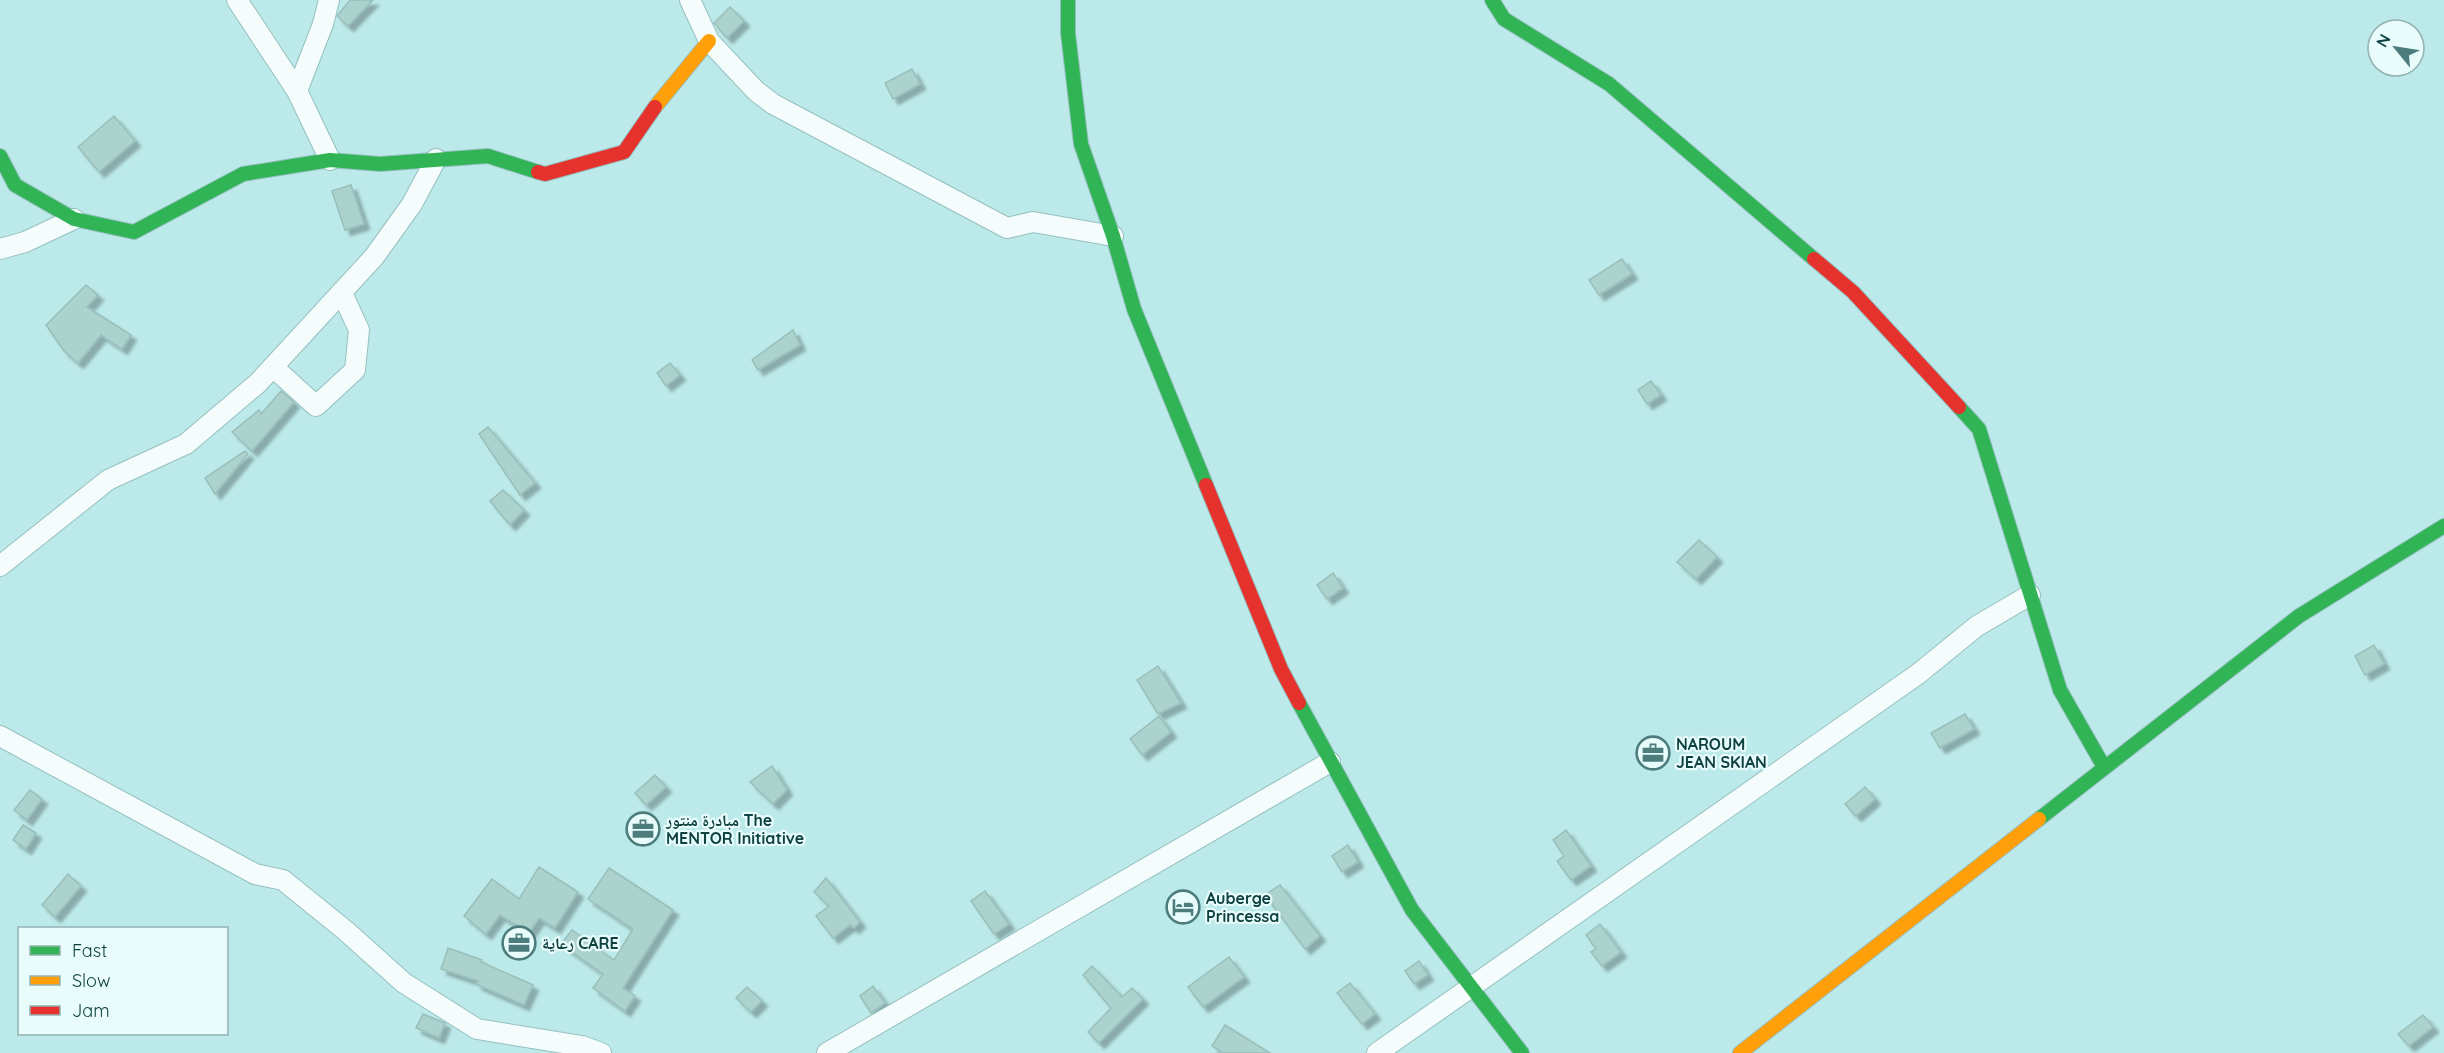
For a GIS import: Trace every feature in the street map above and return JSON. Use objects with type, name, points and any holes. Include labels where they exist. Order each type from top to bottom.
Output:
[{"type":"street","points":[[237,0],[297,91],[330,160]]},
{"type":"street","points":[[297,91],[323,24],[329,0]]},
{"type":"street","points":[[690,0],[709,41],[756,91],[773,104],[1007,228],[1033,222],[1113,236]]},
{"type":"street","points":[[1068,0],[1068,33],[1081,144],[1113,236],[1134,309],[1281,669],[1412,910],[1522,1053]]},
{"type":"street","points":[[1492,0],[1504,19],[1609,84],[1853,292],[1980,429],[2060,690],[2104,766]]},
{"type":"street","points":[[0,156],[15,185],[74,219],[134,232],[243,174],[330,160],[380,164],[488,156],[545,174],[624,152],[657,104],[709,41]]},
{"type":"street","points":[[0,566],[108,480],[186,444],[273,368],[374,257],[412,204],[436,159]]},
{"type":"street","points":[[0,249],[25,242],[74,219]]},
{"type":"street","points":[[273,368],[316,406],[355,370],[359,330],[342,293]]},
{"type":"street","points":[[1740,1053],[2104,766],[2299,616],[2444,526]]},
{"type":"street","points":[[1377,1053],[1918,674],[1977,626],[2030,595]]},
{"type":"street","points":[[0,736],[255,874],[283,880],[346,931],[404,983],[477,1029],[582,1046],[601,1053]]},
{"type":"street","points":[[827,1053],[1330,762]]},
{"type":"building","points":[[350,0],[373,0],[348,26],[337,16]]},
{"type":"building","points":[[730,7],[744,21],[727,38],[714,23]]},
{"type":"building","points":[[912,69],[920,84],[893,99],[885,83]]},
{"type":"building","points":[[114,116],[135,141],[99,172],[78,147]]},
{"type":"building","points":[[351,185],[364,224],[345,230],[332,191]]},
{"type":"building","points":[[1622,259],[1632,274],[1599,295],[1589,280]]},
{"type":"building","points":[[86,285],[98,295],[87,307],[131,335],[122,349],[101,335],[78,363],[64,351],[46,325]]},
{"type":"building","points":[[793,330],[800,345],[758,370],[752,360]]},
{"type":"building","points":[[670,363],[680,375],[666,386],[657,373]]},
{"type":"building","points":[[1651,381],[1661,395],[1647,404],[1638,390]]},
{"type":"building","points":[[281,391],[294,402],[252,451],[232,432],[259,410],[261,414]]},
{"type":"building","points":[[488,427],[535,483],[520,495],[479,434]]},
{"type":"building","points":[[245,451],[248,454],[215,494],[205,478]]},
{"type":"building","points":[[503,490],[524,510],[510,525],[490,501]]},
{"type":"building","points":[[1699,540],[1717,557],[1696,579],[1677,562]]},
{"type":"building","points":[[1333,573],[1343,588],[1327,599],[1317,585]]},
{"type":"building","points":[[2374,645],[2384,664],[2365,675],[2355,656]]},
{"type":"building","points":[[1158,666],[1181,703],[1158,714],[1137,680]]},
{"type":"building","points":[[1965,714],[1974,729],[1940,748],[1931,733]]},
{"type":"building","points":[[1159,716],[1171,732],[1142,755],[1130,739]]},
{"type":"building","points":[[772,766],[787,790],[773,804],[750,782]]},
{"type":"building","points":[[655,775],[666,787],[646,805],[635,793]]},
{"type":"building","points":[[1865,787],[1875,799],[1856,816],[1845,804]]},
{"type":"building","points":[[30,790],[42,799],[27,820],[14,810]]},
{"type":"building","points":[[23,825],[36,833],[26,849],[13,840]]},
{"type":"building","points":[[1566,830],[1591,866],[1571,880],[1557,861],[1564,856],[1553,840]]},
{"type":"building","points":[[1348,845],[1358,862],[1342,872],[1332,856]]},
{"type":"building","points":[[539,867],[578,892],[555,928],[539,918],[529,933],[500,915],[486,934],[464,916],[492,879],[519,899]]},
{"type":"building","points":[[609,868],[673,910],[623,988],[635,996],[625,1011],[593,988],[603,974],[561,944],[572,930],[614,960],[633,929],[588,899]]},
{"type":"building","points":[[68,874],[81,886],[55,917],[42,905]]},
{"type":"building","points":[[826,878],[860,922],[854,928],[850,925],[833,938],[816,916],[829,906],[814,892]]},
{"type":"building","points":[[1280,885],[1320,936],[1305,949],[1265,895]]},
{"type":"building","points":[[985,891],[1009,924],[994,934],[971,901]]},
{"type":"building","points":[[1600,924],[1621,952],[1602,966],[1591,952],[1596,949],[1586,935]]},
{"type":"building","points":[[448,948],[482,960],[481,962],[533,985],[524,1005],[476,984],[478,981],[441,969]]},
{"type":"building","points":[[1229,957],[1244,977],[1203,1007],[1188,987]]},
{"type":"building","points":[[1419,961],[1428,975],[1414,984],[1405,971]]},
{"type":"building","points":[[1092,966],[1122,997],[1132,988],[1143,999],[1099,1043],[1088,1032],[1111,1008],[1083,975]]},
{"type":"building","points":[[1350,983],[1375,1014],[1362,1024],[1337,993]]},
{"type":"building","points":[[873,986],[885,1003],[871,1013],[860,996]]},
{"type":"building","points":[[747,987],[762,1001],[751,1012],[736,998]]},
{"type":"building","points":[[423,1014],[445,1023],[439,1038],[416,1028]]},
{"type":"building","points":[[2423,1015],[2433,1027],[2409,1046],[2398,1034]]},
{"type":"building","points":[[1225,1025],[1270,1053],[1223,1053],[1212,1046]]},
{"type":"traffic: fast","points":[[1068,0],[1068,33],[1081,144],[1113,236],[1134,309],[1206,485]]},
{"type":"traffic: fast","points":[[1492,0],[1504,19],[1609,84],[1814,259]]},
{"type":"traffic: fast","points":[[0,156],[15,185],[74,219],[134,232],[243,174],[330,160],[380,164],[488,156],[538,172]]},
{"type":"traffic: fast","points":[[1959,407],[1979,429],[2060,690],[2104,767]]},
{"type":"traffic: fast","points":[[2039,819],[2299,616],[2444,526]]},
{"type":"traffic: fast","points":[[1299,703],[1412,910],[1522,1053]]},
{"type":"traffic: slow","points":[[655,107],[709,41]]},
{"type":"traffic: slow","points":[[1740,1053],[2039,819]]},
{"type":"traffic: jam","points":[[538,172],[545,174],[624,152],[655,107]]},
{"type":"traffic: jam","points":[[1814,259],[1853,292],[1959,407]]},
{"type":"traffic: jam","points":[[1206,485],[1281,669],[1299,703]]},
{"type":"place","name":"NAROUM JEAN SKIAN","points":[[1653,753]]},
{"type":"place","name":"مبادرة منتور The MENTOR Initiative","points":[[643,829]]},
{"type":"place","name":"Auberge Princessa","points":[[1183,907]]},
{"type":"place","name":"رعاية CARE","points":[[519,943]]}]
